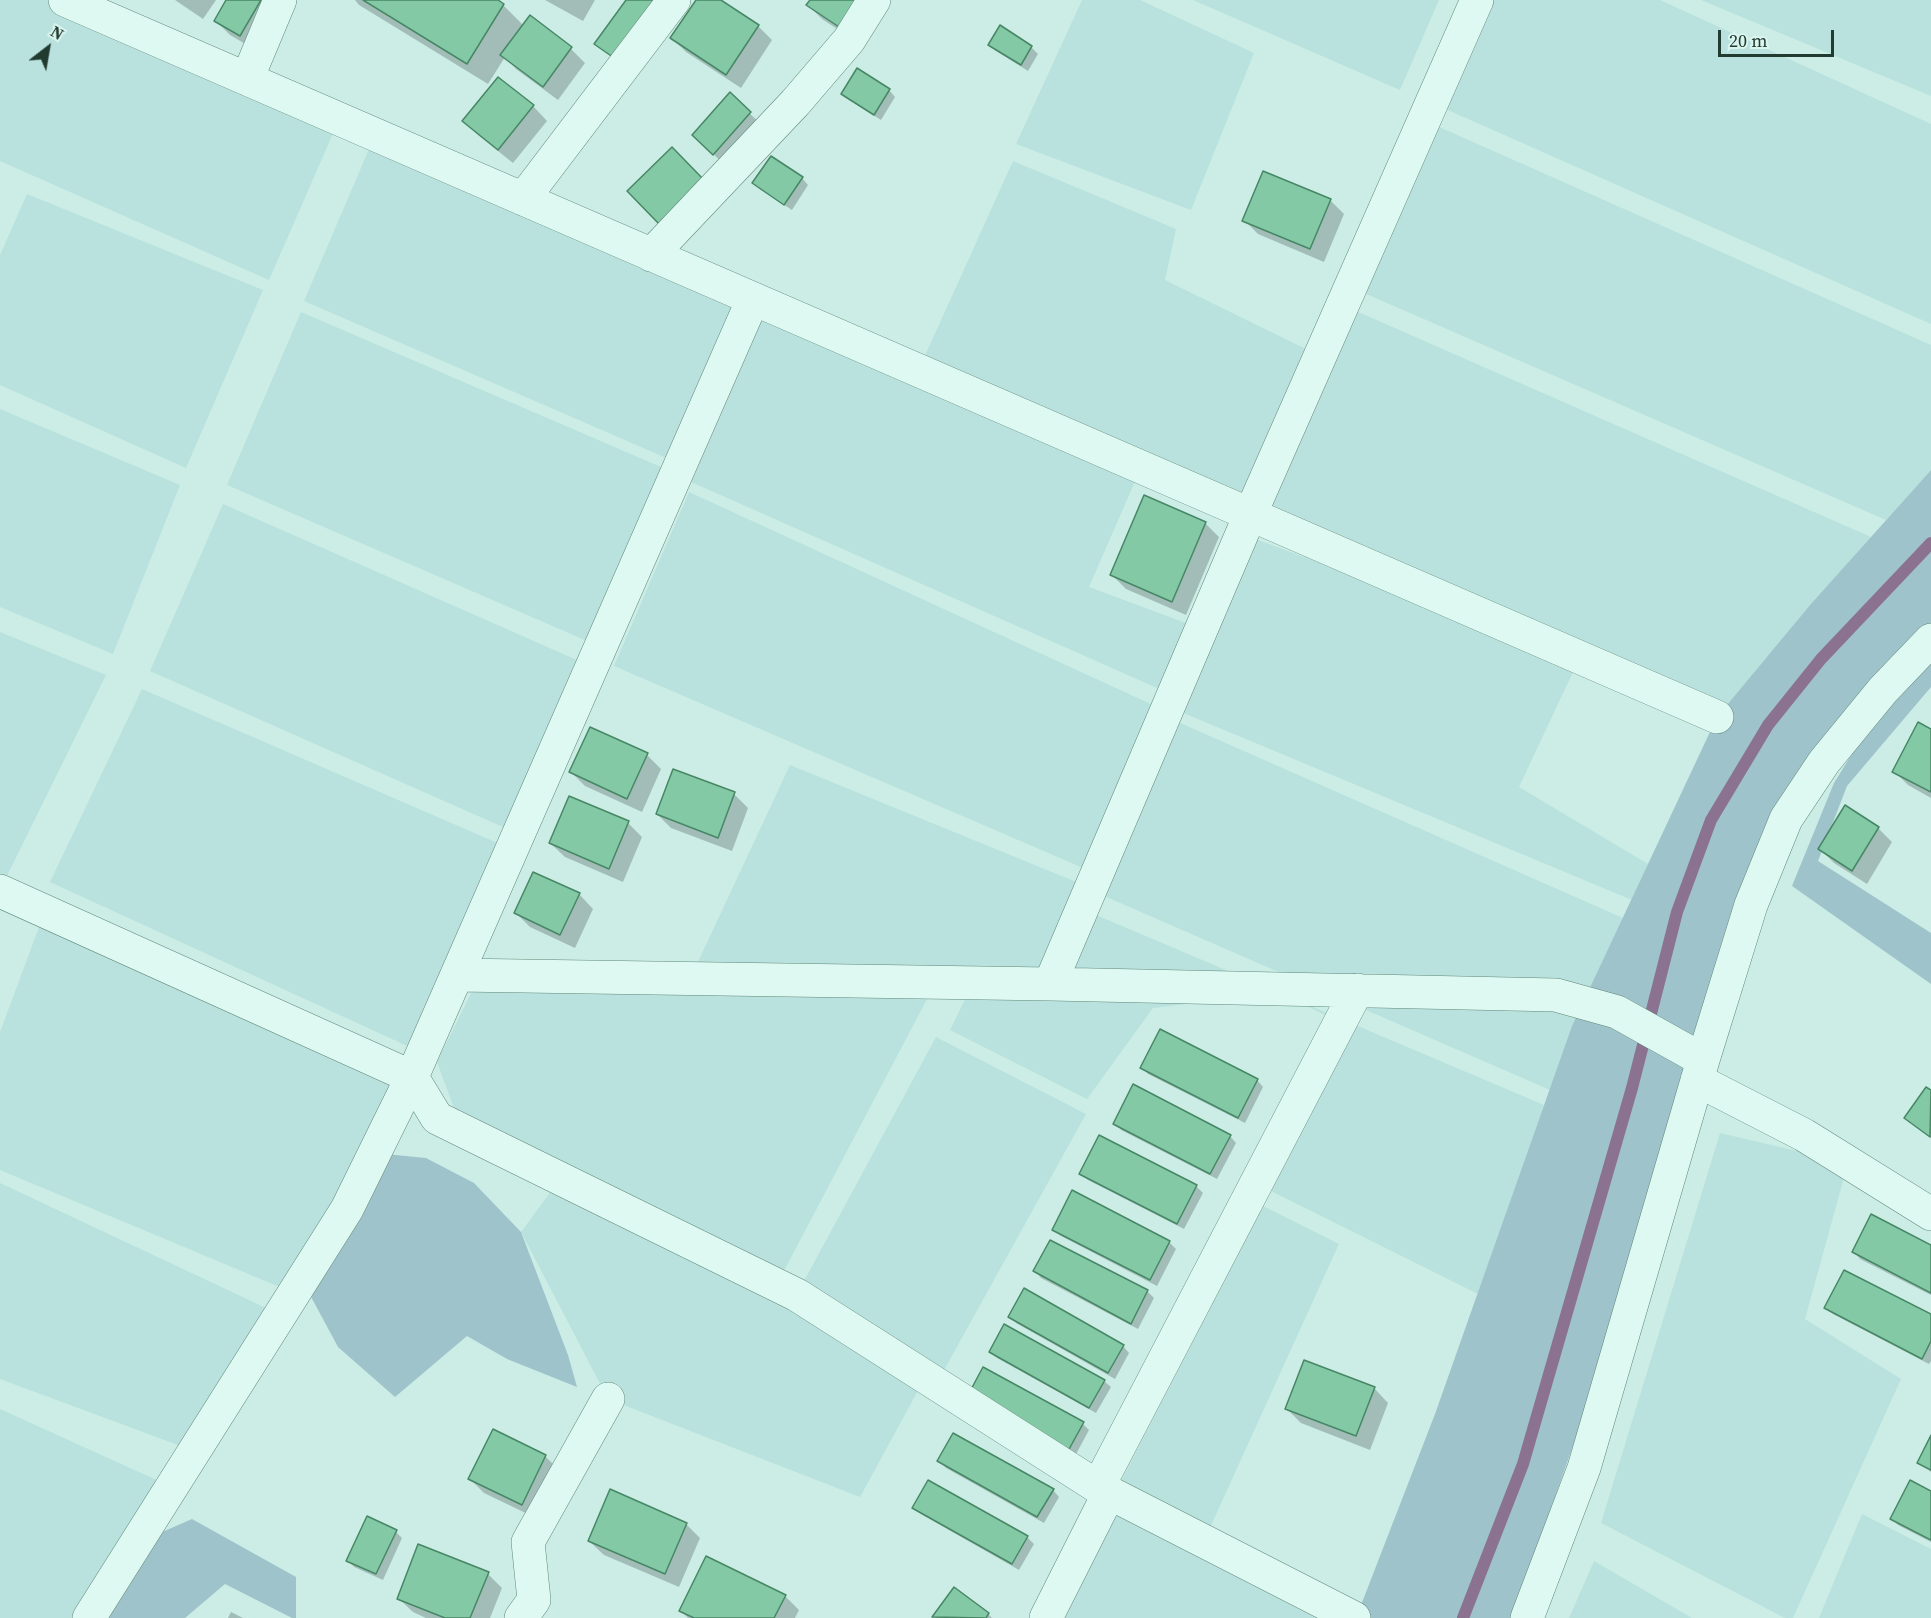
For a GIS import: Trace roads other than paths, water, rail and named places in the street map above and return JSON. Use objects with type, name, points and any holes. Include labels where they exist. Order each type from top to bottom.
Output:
[{"type":"street","points":[[65,0],[1717,717]]},
{"type":"street","points":[[247,79],[280,0]]},
{"type":"street","points":[[523,199],[674,0]]},
{"type":"street","points":[[651,255],[795,103],[849,40],[874,0]]},
{"type":"street","points":[[1050,984],[1250,515],[1477,0]]},
{"type":"street","points":[[90,1618],[347,1209],[412,1077],[753,299]]},
{"type":"street","points":[[1527,1618],[1584,1468],[1700,1070],[1752,905],[1786,819],[1824,762],[1883,690],[1931,640]]},
{"type":"street","points":[[0,891],[412,1077],[437,1118],[797,1295],[1104,1490],[1354,1618]]},
{"type":"street","points":[[457,975],[1556,995],[1617,1012],[1700,1070],[1931,1214]]},
{"type":"street","points":[[1046,1618],[1104,1490],[1358,990]]},
{"type":"street","points":[[521,1618],[534,1600],[528,1542],[608,1399]]},
{"type":"waterway","points":[[1463,1618],[1523,1464],[1632,1088],[1677,912],[1711,820],[1768,725],[1821,659],[1931,543]]}]
